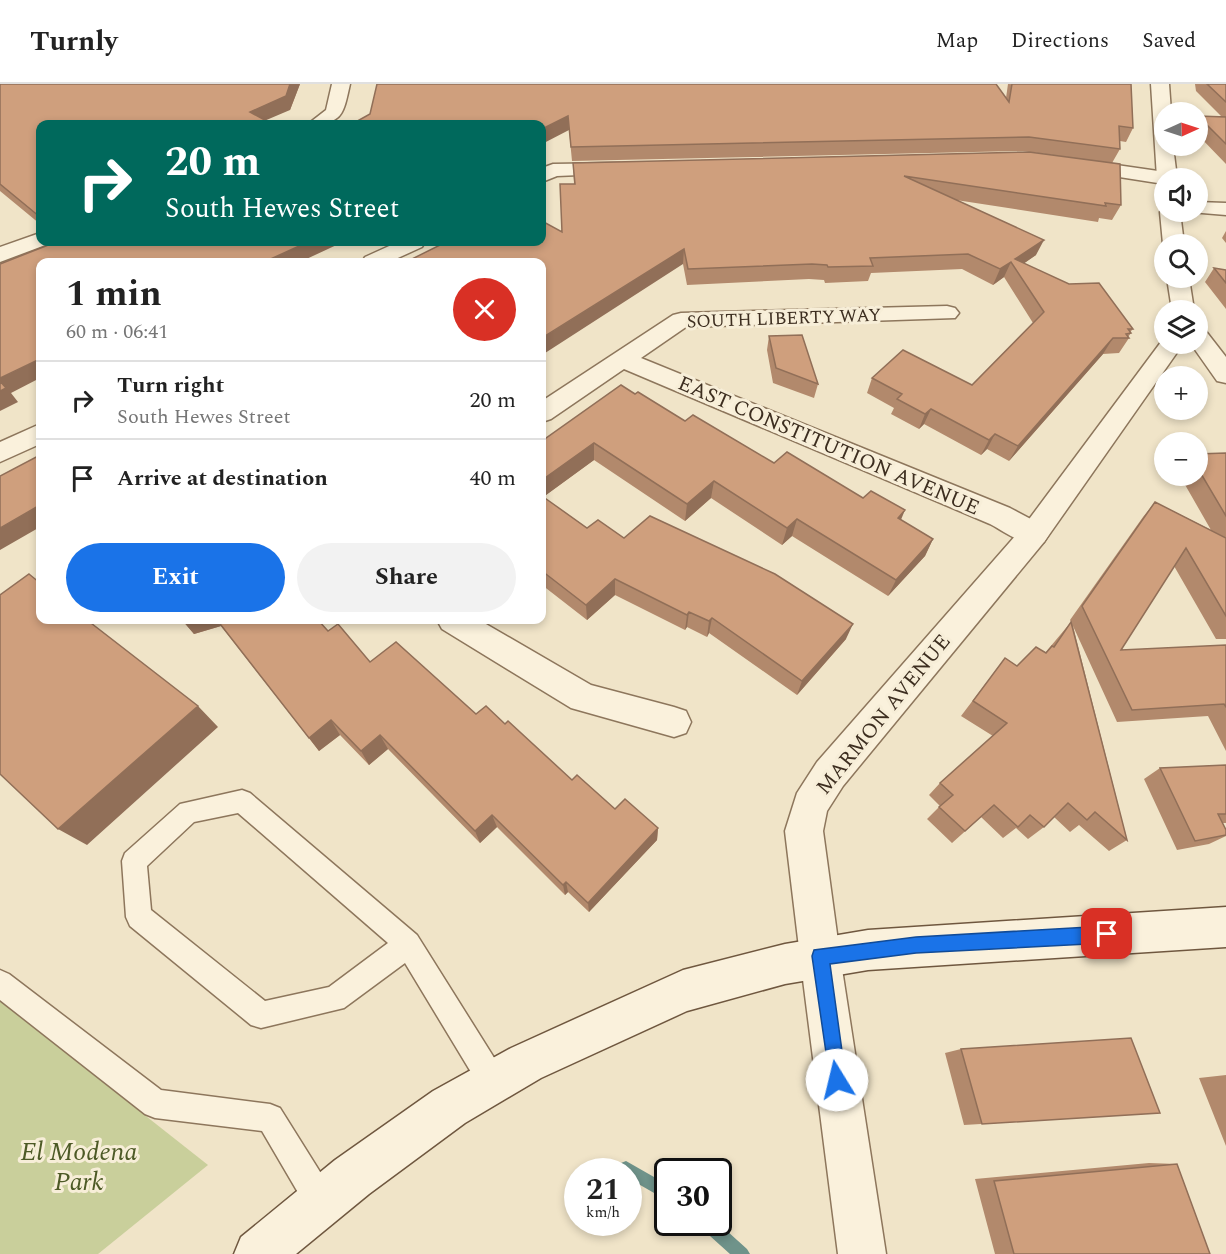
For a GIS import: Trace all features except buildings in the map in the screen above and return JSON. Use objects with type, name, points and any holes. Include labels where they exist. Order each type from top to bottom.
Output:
[{"type":"street","points":[[323,120],[334,113],[342,84]]},
{"type":"street","points":[[1160,84],[1161,102]]},
{"type":"street","points":[[1056,163],[1154,176]]},
{"type":"street","points":[[546,174],[553,170],[635,168]]},
{"type":"street","points":[[1208,208],[1226,209]]},
{"type":"street","points":[[0,255],[36,240]]},
{"type":"street","points":[[381,258],[406,246]]},
{"type":"street","name":"SOUTH LIBERTY WAY","points":[[546,409],[681,320],[947,313]]},
{"type":"street","points":[[1208,350],[1226,375]]},
{"type":"street","name":"MARMON AVENUE","points":[[862,1254],[804,831],[810,805],[830,774],[1034,534],[1164,354]]},
{"type":"street","name":"EAST CONSTITUTION AVENUE","points":[[622,358],[1000,516],[1034,534]]},
{"type":"street","points":[[0,453],[36,435]]},
{"type":"street","points":[[460,624],[583,698],[674,722]]},
{"type":"street","points":[[258,1254],[321,1202],[449,1107],[526,1063],[683,991],[820,956],[916,945],[1226,927]]},
{"type":"lane","points":[[408,944],[335,999],[261,1015],[139,917],[134,861],[188,812],[242,801],[408,944],[493,1082]]},
{"type":"lane","points":[[0,983],[155,1104],[270,1118],[321,1202]]},
{"type":"green space","name":"El Modena Park","points":[[0,1001],[208,1165],[98,1254],[0,1254]]},
{"type":"waterway","points":[[642,1178],[654,1185]]},
{"type":"waterway","points":[[721,1236],[742,1254]]},
{"type":"route","points":[[837,1080],[820,956],[916,945],[1107,934]]}]
